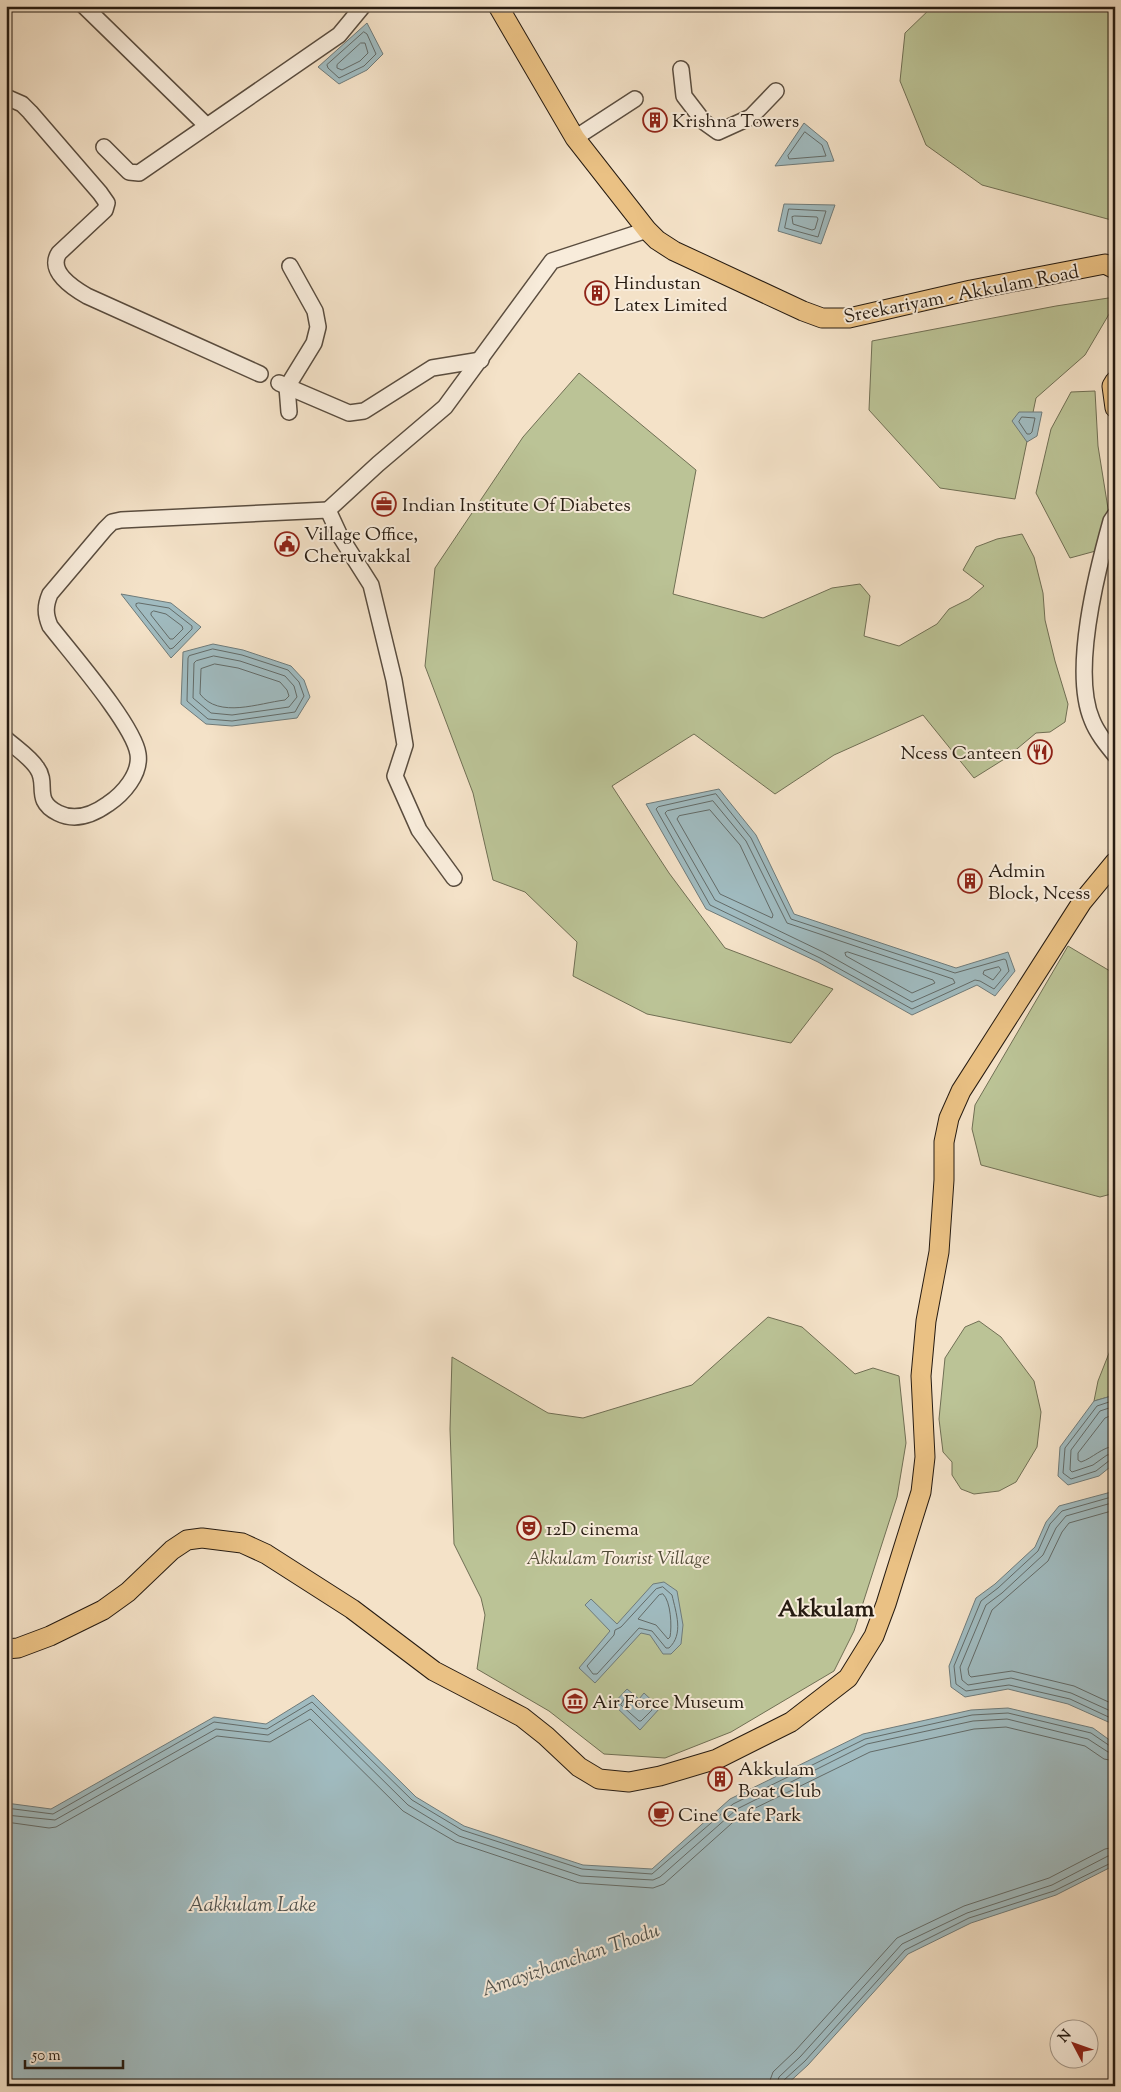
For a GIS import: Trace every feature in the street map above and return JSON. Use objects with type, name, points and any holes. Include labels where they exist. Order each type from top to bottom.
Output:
[{"type":"main road","name":"Sreekariyam - Akkulam Road","points":[[498,6],[575,138],[647,230],[674,251],[803,311],[822,318],[849,318],[971,290],[1105,264],[1115,268]]},
{"type":"main road","points":[[1115,381],[1112,386],[1115,408]]},
{"type":"main road","points":[[6,1649],[18,1648],[50,1636],[103,1610],[128,1592],[172,1550],[187,1540],[202,1538],[242,1542],[266,1554],[352,1609],[434,1672],[522,1717],[546,1736],[579,1767],[599,1779],[629,1782],[660,1776],[717,1759],[791,1722],[848,1678],[874,1636],[886,1604],[920,1492],[925,1457],[921,1376],[926,1321],[939,1252],[944,1180],[944,1142],[949,1118],[961,1091],[1082,902],[1115,862]]},
{"type":"street","points":[[84,6],[207,126]]},
{"type":"street","points":[[104,147],[122,166],[135,174],[339,35],[364,6]]},
{"type":"street","points":[[682,69],[684,96],[704,122],[718,132],[751,117],[776,91]]},
{"type":"street","points":[[6,96],[22,104],[30,112],[107,203],[105,210],[55,260],[56,267],[72,287],[87,296],[260,374]]},
{"type":"street","points":[[575,138],[635,99]]},
{"type":"street","points":[[6,740],[37,767],[41,776],[43,798],[48,806],[67,816],[78,817],[96,812],[119,796],[132,779],[138,755],[129,730],[50,626],[46,617],[45,606],[50,594],[104,528],[112,522],[120,520],[328,510],[378,464],[445,408],[552,261],[647,230]]},
{"type":"street","points":[[289,412],[283,385],[314,343],[318,327],[315,311],[290,266]]},
{"type":"street","points":[[283,385],[349,413],[355,413],[364,411],[432,368],[480,360]]},
{"type":"street","points":[[328,510],[340,536],[371,585],[394,680],[405,745],[395,776],[419,830],[454,878]]},
{"type":"street","points":[[1115,514],[1111,521],[1095,578],[1086,645],[1085,695],[1091,719],[1115,755]]},
{"type":"green space","points":[[933,6],[1115,6],[1115,221],[982,185],[926,145],[900,81],[905,33]]},
{"type":"green space","points":[[1115,297],[1115,304],[1085,355],[1036,398],[1015,499],[940,488],[869,410],[872,341],[1056,306]]},
{"type":"green space","points":[[579,373],[696,470],[673,594],[763,618],[832,588],[860,584],[870,596],[864,636],[899,646],[937,624],[949,609],[969,599],[984,586],[963,570],[976,547],[997,539],[1022,534],[1034,557],[1043,593],[1045,620],[1068,704],[1065,722],[1050,732],[1036,733],[1006,758],[974,778],[923,715],[834,755],[775,794],[694,734],[612,786],[669,873],[725,948],[833,989],[791,1043],[647,1014],[573,976],[577,942],[525,892],[493,880],[473,793],[425,666],[435,568],[523,437]]},
{"type":"green space","points":[[1095,391],[1098,446],[1114,546],[1070,558],[1036,493],[1051,429],[1071,392]]},
{"type":"green space","points":[[1068,946],[1115,974],[1115,1193],[1100,1197],[981,1165],[972,1129],[975,1105]]},
{"type":"green space","name":"Akkulam Tourist Village","points":[[768,1317],[802,1327],[855,1374],[873,1368],[899,1376],[906,1443],[897,1497],[854,1631],[834,1671],[731,1732],[665,1758],[604,1754],[549,1711],[477,1669],[485,1615],[481,1598],[454,1544],[450,1429],[452,1357],[548,1413],[583,1418],[692,1385]]},
{"type":"green space","points":[[979,1321],[1001,1337],[1034,1381],[1041,1412],[1037,1447],[1016,1482],[999,1491],[974,1494],[961,1489],[952,1475],[952,1462],[943,1452],[939,1419],[945,1358],[965,1327]]},
{"type":"green space","points":[[1115,1338],[1115,1395],[1094,1401],[1098,1381]]},
{"type":"water","points":[[367,23],[383,54],[367,70],[339,84],[318,67]]},
{"type":"water","points":[[804,123],[827,142],[834,161],[775,166]]},
{"type":"water","points":[[784,204],[835,205],[821,244],[778,231]]},
{"type":"water","points":[[1019,412],[1042,412],[1037,436],[1027,442],[1012,421]]},
{"type":"water","points":[[121,594],[171,603],[201,627],[171,658]]},
{"type":"water","points":[[213,644],[243,650],[291,666],[304,680],[310,697],[297,718],[232,726],[206,724],[181,704],[183,652]]},
{"type":"water","points":[[719,789],[756,835],[794,914],[956,968],[1008,952],[1015,971],[995,996],[977,985],[912,1015],[818,962],[706,909],[646,804]]},
{"type":"water","points":[[1115,1395],[1115,1463],[1099,1476],[1068,1485],[1058,1476],[1060,1447],[1094,1401]]},
{"type":"water","points":[[1115,1491],[1115,1725],[1068,1704],[1008,1689],[965,1697],[951,1687],[949,1666],[976,1598],[995,1584],[1035,1547],[1046,1522],[1059,1506]]},
{"type":"water","points":[[664,1582],[677,1591],[683,1625],[681,1644],[671,1654],[663,1654],[650,1635],[641,1633],[595,1683],[579,1668],[610,1631],[585,1605],[591,1599],[617,1624],[653,1584]]},
{"type":"water","points":[[627,1689],[639,1699],[644,1693],[660,1708],[640,1730],[613,1704]]},
{"type":"water","name":"Aakkulam Lake","points":[[313,1695],[416,1797],[464,1826],[583,1865],[652,1869],[730,1799],[863,1734],[971,1710],[1008,1708],[1093,1728],[1115,1744],[1115,1865],[1056,1895],[971,1923],[908,1954],[808,2065],[785,2086],[6,2086],[6,1803],[51,1809],[214,1717],[266,1724]]},
{"type":"place","name":"Krishna Towers","points":[[655,120]]},
{"type":"place","name":"Hindustan Latex Limited","points":[[597,293]]},
{"type":"place","name":"Indian Institute Of Diabetes","points":[[384,504]]},
{"type":"place","name":"Village Office, Cheruvakkal","points":[[287,544]]},
{"type":"place","name":"Ncess Canteen","points":[[1040,752]]},
{"type":"place","name":"Admin Block, Ncess","points":[[970,881]]},
{"type":"place","name":"12D cinema","points":[[529,1528]]},
{"type":"place","name":"Air Force Museum","points":[[575,1701]]},
{"type":"place","name":"Akkulam Boat Club","points":[[720,1779]]},
{"type":"place","name":"Cine Cafe Park","points":[[661,1814]]},
{"type":"district","name":"Akkulam","points":[[826,1608]]},
{"type":"water label","name":"Amayizhanchan Thodu","points":[[570,1959]]}]
